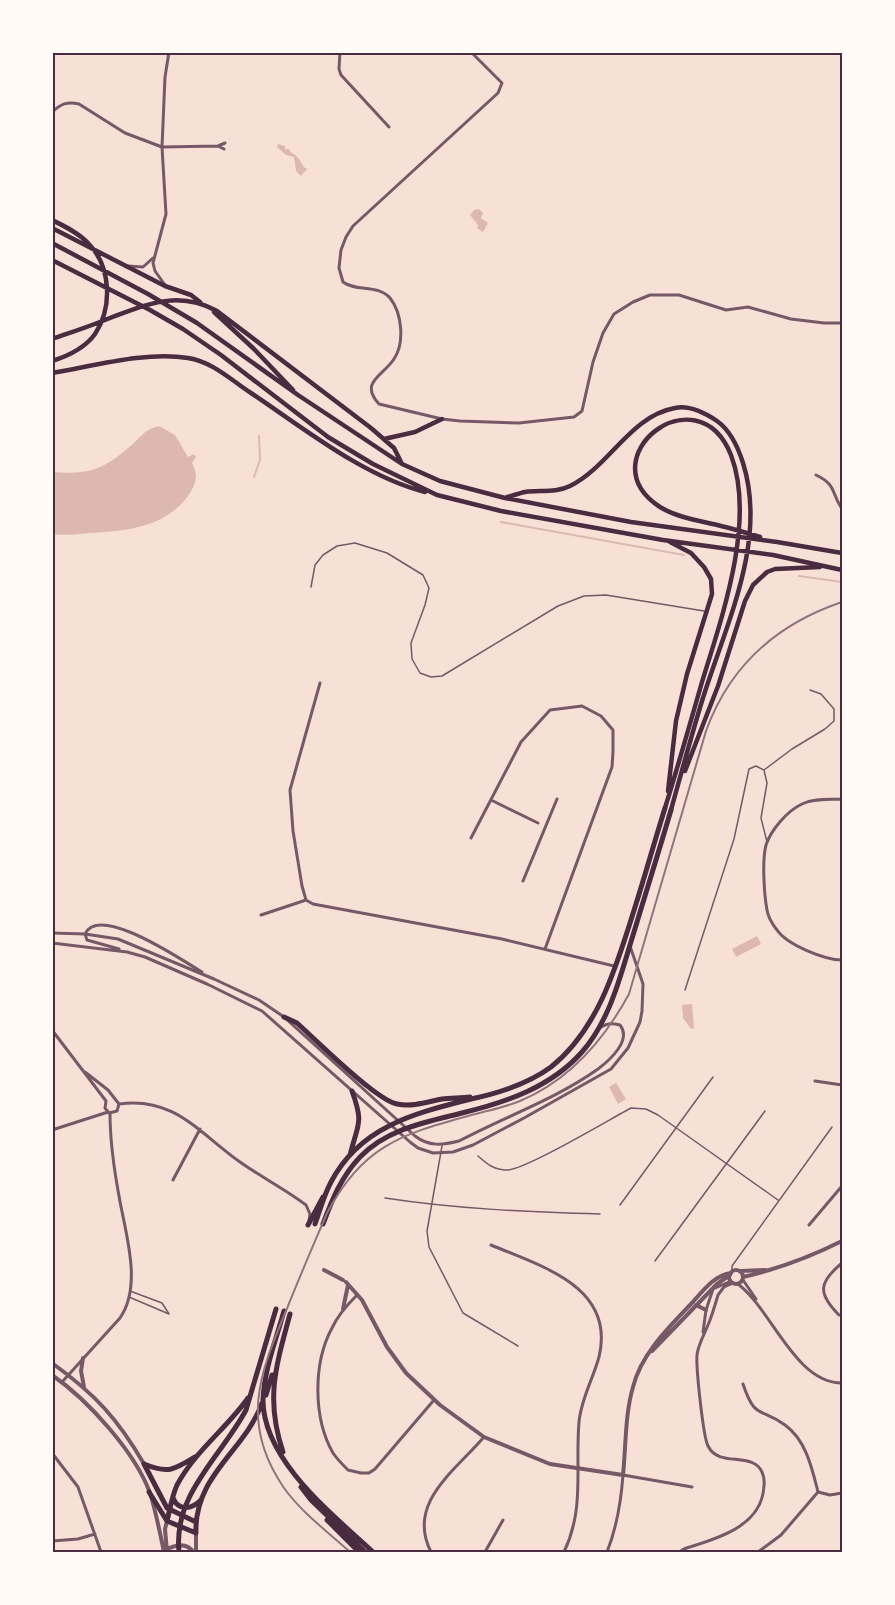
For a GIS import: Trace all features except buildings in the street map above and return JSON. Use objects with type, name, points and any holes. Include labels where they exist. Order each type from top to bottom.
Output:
[{"type":"highway","points":[[323,1224],[338,1186],[349,1169],[383,1138],[417,1124],[510,1100],[537,1088],[562,1071],[581,1053],[591,1040],[611,1003],[668,809]]},
{"type":"highway","points":[[315,1224],[336,1172],[358,1146],[384,1127],[413,1115],[488,1095],[531,1079],[551,1066],[572,1046],[589,1024],[616,967],[668,809]]},
{"type":"highway","points":[[284,1017],[297,1023],[362,1081],[395,1104],[424,1104],[442,1099],[488,1095]]},
{"type":"highway","points":[[349,1157],[360,1116],[352,1091]]},
{"type":"highway","points":[[308,1225],[327,1191]]},
{"type":"highway","points":[[179,1552],[180,1532],[186,1505],[206,1467],[239,1424],[246,1410],[276,1310]]},
{"type":"highway","points":[[149,1492],[167,1521],[196,1533],[196,1521],[202,1498],[214,1473],[259,1413],[275,1368],[287,1312],[271,1354],[264,1387],[264,1411],[270,1432],[285,1460],[313,1495],[373,1552]]},
{"type":"highway","points":[[275,1368],[273,1401],[279,1440],[285,1459],[311,1500],[332,1527],[359,1552]]},
{"type":"highway","points":[[167,1521],[177,1486],[199,1455],[251,1394]]},
{"type":"highway","points":[[144,1464],[161,1470],[170,1470],[199,1455]]},
{"type":"highway","points":[[144,1464],[170,1510],[196,1521]]},
{"type":"highway","points":[[173,1498],[176,1504],[186,1508],[192,1507],[202,1498]]},
{"type":"highway","points":[[311,1500],[365,1552]]},
{"type":"main road","points":[[52,220],[88,243],[100,262],[106,282],[107,299],[105,312],[94,335],[73,353],[52,361]]},
{"type":"main road","points":[[52,228],[165,286],[191,295],[213,312],[279,373],[298,395]]},
{"type":"main road","points":[[52,243],[197,323],[298,395],[402,464],[440,482],[505,498],[631,522],[843,553]]},
{"type":"main road","points":[[52,260],[183,329],[328,437],[373,464],[437,495]]},
{"type":"main road","points":[[52,339],[153,302],[192,301],[217,311],[370,428],[394,448],[402,464]]},
{"type":"main road","points":[[52,373],[145,358],[170,356],[190,358],[225,374],[361,465],[405,487],[501,511],[663,540],[773,555],[843,570]]},
{"type":"main road","points":[[505,498],[525,492],[559,490],[570,486],[594,470],[644,422],[676,408],[693,409],[708,414],[722,424],[737,445],[749,491],[748,545],[741,580],[668,809]]},
{"type":"main road","points":[[384,439],[415,432],[442,419]]},
{"type":"main road","points":[[668,809],[731,578],[737,545],[739,493],[729,451],[707,426],[684,419],[670,422],[649,434],[639,450],[636,464],[638,481],[646,495],[663,509],[686,517],[777,542]]},
{"type":"main road","points":[[663,540],[681,546],[704,567],[711,579],[712,594],[675,721],[668,809]]},
{"type":"main road","points":[[668,809],[718,686],[745,601],[753,585],[767,572],[775,569],[829,567]]},
{"type":"street","points":[[165,286],[155,271],[154,257],[166,214],[162,147],[165,77],[169,52]]},
{"type":"street","points":[[340,52],[340,75],[389,127]]},
{"type":"street","points":[[471,52],[502,83],[500,90],[353,226],[345,237],[341,250],[339,268],[342,282],[348,286],[383,292],[390,297],[400,323],[398,352],[393,361],[373,381],[371,390],[379,404],[442,419],[519,423],[574,417],[582,411],[596,352],[603,333],[614,314],[650,295],[679,295],[726,310],[748,307],[790,319],[843,323]]},
{"type":"street","points":[[52,112],[66,102],[79,104],[125,134],[162,147],[218,147],[224,149]]},
{"type":"street","points":[[218,147],[225,143]]},
{"type":"street","points":[[126,265],[143,267],[154,257]]},
{"type":"street","points":[[816,475],[832,486],[836,499],[843,509]]},
{"type":"street","points":[[320,683],[290,790],[293,831],[306,900],[313,904],[545,949],[616,967]]},
{"type":"street","points":[[471,838],[521,742],[550,710],[582,706],[601,716],[613,730],[612,767],[545,949]]},
{"type":"street","points":[[523,881],[557,799]]},
{"type":"street","points":[[843,799],[814,800],[788,813],[767,842],[764,854],[767,911],[777,932],[794,944],[817,955],[843,960]]},
{"type":"street","points":[[491,800],[538,823]]},
{"type":"street","points":[[261,915],[306,900]]},
{"type":"street","points":[[85,934],[95,925],[115,926],[138,935],[214,979]]},
{"type":"street","points":[[52,933],[85,934],[118,939],[259,1000],[284,1017],[375,1101],[415,1136],[427,1143],[442,1145],[459,1142],[560,1091],[598,1069],[616,1051],[625,1034],[620,1025],[609,1023],[601,1028],[591,1040]]},
{"type":"street","points":[[85,934],[87,940],[127,952],[207,984],[262,1011],[410,1142],[424,1151],[440,1154],[453,1152],[486,1138],[601,1076],[619,1060],[636,1034],[642,1011],[643,984],[630,944]]},
{"type":"street","points":[[54,943],[127,952]]},
{"type":"street","points":[[52,1030],[106,1101]]},
{"type":"street","points":[[84,1071],[108,1090],[119,1104],[144,1102],[181,1115],[237,1160],[306,1204],[310,1214],[308,1225]]},
{"type":"street","points":[[815,1081],[843,1085]]},
{"type":"street","points":[[106,1101],[113,1099]]},
{"type":"street","points":[[96,1115],[106,1101]]},
{"type":"street","points":[[52,1130],[96,1115],[110,1113],[118,1109],[119,1104]]},
{"type":"street","points":[[62,1382],[120,1318],[127,1306],[131,1270],[110,1128],[110,1113],[104,1106]]},
{"type":"street","points":[[173,1180],[200,1129]]},
{"type":"street","points":[[809,1225],[843,1186]]},
{"type":"street","points":[[703,1334],[718,1295],[724,1287],[743,1278],[816,1255],[843,1241]]},
{"type":"street","points":[[491,1245],[562,1275],[586,1298],[597,1316],[601,1332],[598,1360],[580,1412],[576,1518],[564,1552]]},
{"type":"street","points":[[839,1315],[830,1306],[824,1294],[824,1284],[829,1274],[843,1263]]},
{"type":"street","points":[[324,1270],[346,1283],[357,1295],[396,1361],[414,1383],[484,1437],[550,1464],[692,1486]]},
{"type":"street","points":[[650,1353],[696,1305],[731,1273],[736,1270],[771,1270]]},
{"type":"street","points":[[741,1271],[760,1306],[795,1356],[807,1369],[824,1379],[843,1383]]},
{"type":"street","points":[[731,1273],[734,1282],[746,1290],[760,1306]]},
{"type":"street","points":[[606,1552],[615,1530],[621,1500],[633,1385],[655,1342],[711,1283],[722,1275],[731,1273]]},
{"type":"street","points":[[713,1289],[734,1282]]},
{"type":"street","points":[[343,1309],[346,1283]]},
{"type":"street","points":[[679,1552],[720,1538],[746,1522],[763,1501],[763,1474],[757,1465],[722,1458],[707,1444],[697,1355],[706,1310],[713,1289]]},
{"type":"street","points":[[357,1295],[343,1309],[332,1328],[322,1352],[318,1376],[318,1403],[333,1453],[348,1470],[369,1473],[375,1469],[434,1400]]},
{"type":"street","points":[[696,1305],[706,1310]]},
{"type":"street","points":[[83,1359],[81,1375],[84,1388]]},
{"type":"street","points":[[52,1363],[84,1388],[113,1416],[144,1464]]},
{"type":"street","points":[[52,1375],[105,1423],[137,1468],[149,1492],[166,1551]]},
{"type":"street","points":[[743,1384],[755,1410],[784,1424],[795,1434],[812,1463],[818,1492]]},
{"type":"street","points":[[431,1552],[423,1527],[428,1503],[441,1484],[484,1437]]},
{"type":"street","points":[[52,1453],[78,1487],[101,1552]]},
{"type":"street","points":[[818,1492],[830,1495],[843,1493]]},
{"type":"street","points":[[758,1552],[781,1535],[818,1492]]},
{"type":"street","points":[[485,1552],[502,1520]]},
{"type":"street","points":[[166,1551],[167,1521]]},
{"type":"street","points":[[195,1552],[196,1533]]},
{"type":"street","points":[[52,1541],[78,1539],[95,1534]]},
{"type":"street","points":[[166,1551],[184,1545],[195,1552]]},
{"type":"lane","points":[[311,587],[315,565],[323,555],[337,546],[355,543],[387,553],[423,575],[429,588],[411,643],[412,658],[420,673],[431,677],[442,676],[558,606],[584,596],[606,595],[707,612]]},
{"type":"lane","points":[[764,770],[834,721],[834,709],[822,694],[810,690]]},
{"type":"lane","points":[[686,990],[734,839],[749,769],[756,766],[764,770]]},
{"type":"lane","points":[[764,770],[767,783],[761,818],[767,842]]},
{"type":"lane","points":[[538,823],[546,826]]},
{"type":"lane","points":[[620,1205],[713,1077]]},
{"type":"lane","points":[[478,1156],[490,1167],[508,1170],[533,1160],[632,1108],[646,1109],[777,1200]]},
{"type":"lane","points":[[655,1261],[765,1111]]},
{"type":"lane","points":[[731,1273],[732,1266],[777,1200],[832,1127]]},
{"type":"lane","points":[[442,1145],[430,1205],[427,1239],[458,1306],[469,1318],[518,1346]]},
{"type":"lane","points":[[385,1198],[483,1210],[600,1214]]},
{"type":"lane","points":[[128,1297],[169,1314],[162,1303],[129,1291]]},
{"type":"shaded area","points":[[278,144],[289,149],[307,169],[301,176],[296,171],[294,157],[286,155],[277,147]]},
{"type":"shaded area","points":[[479,209],[483,213],[481,218],[488,223],[483,232],[477,228],[478,225],[470,215],[474,210]]},
{"type":"shaded area","points":[[159,426],[175,435],[188,457],[194,454],[196,457],[192,463],[196,474],[195,482],[181,504],[170,513],[146,525],[118,531],[72,535],[53,534],[53,472],[66,473],[96,469],[114,459],[147,431]]},
{"type":"shaded area","points":[[757,936],[761,944],[736,957],[732,949]]},
{"type":"shaded area","points":[[692,1004],[694,1028],[691,1029],[683,1018],[682,1005]]},
{"type":"shaded area","points":[[616,1083],[626,1099],[618,1104],[609,1087]]},
{"type":"waterway","points":[[254,477],[260,460],[259,436]]},
{"type":"waterway","points":[[501,522],[684,555]]},
{"type":"waterway","points":[[799,576],[842,582]]},
{"type":"railway","points":[[350,1552],[307,1514],[284,1488],[270,1465],[258,1421],[258,1400],[268,1357],[327,1213],[354,1173],[369,1158],[385,1147],[422,1130],[520,1101],[555,1082],[597,1043],[629,994],[706,731],[716,707],[742,667],[759,650],[797,622],[842,602]]}]
